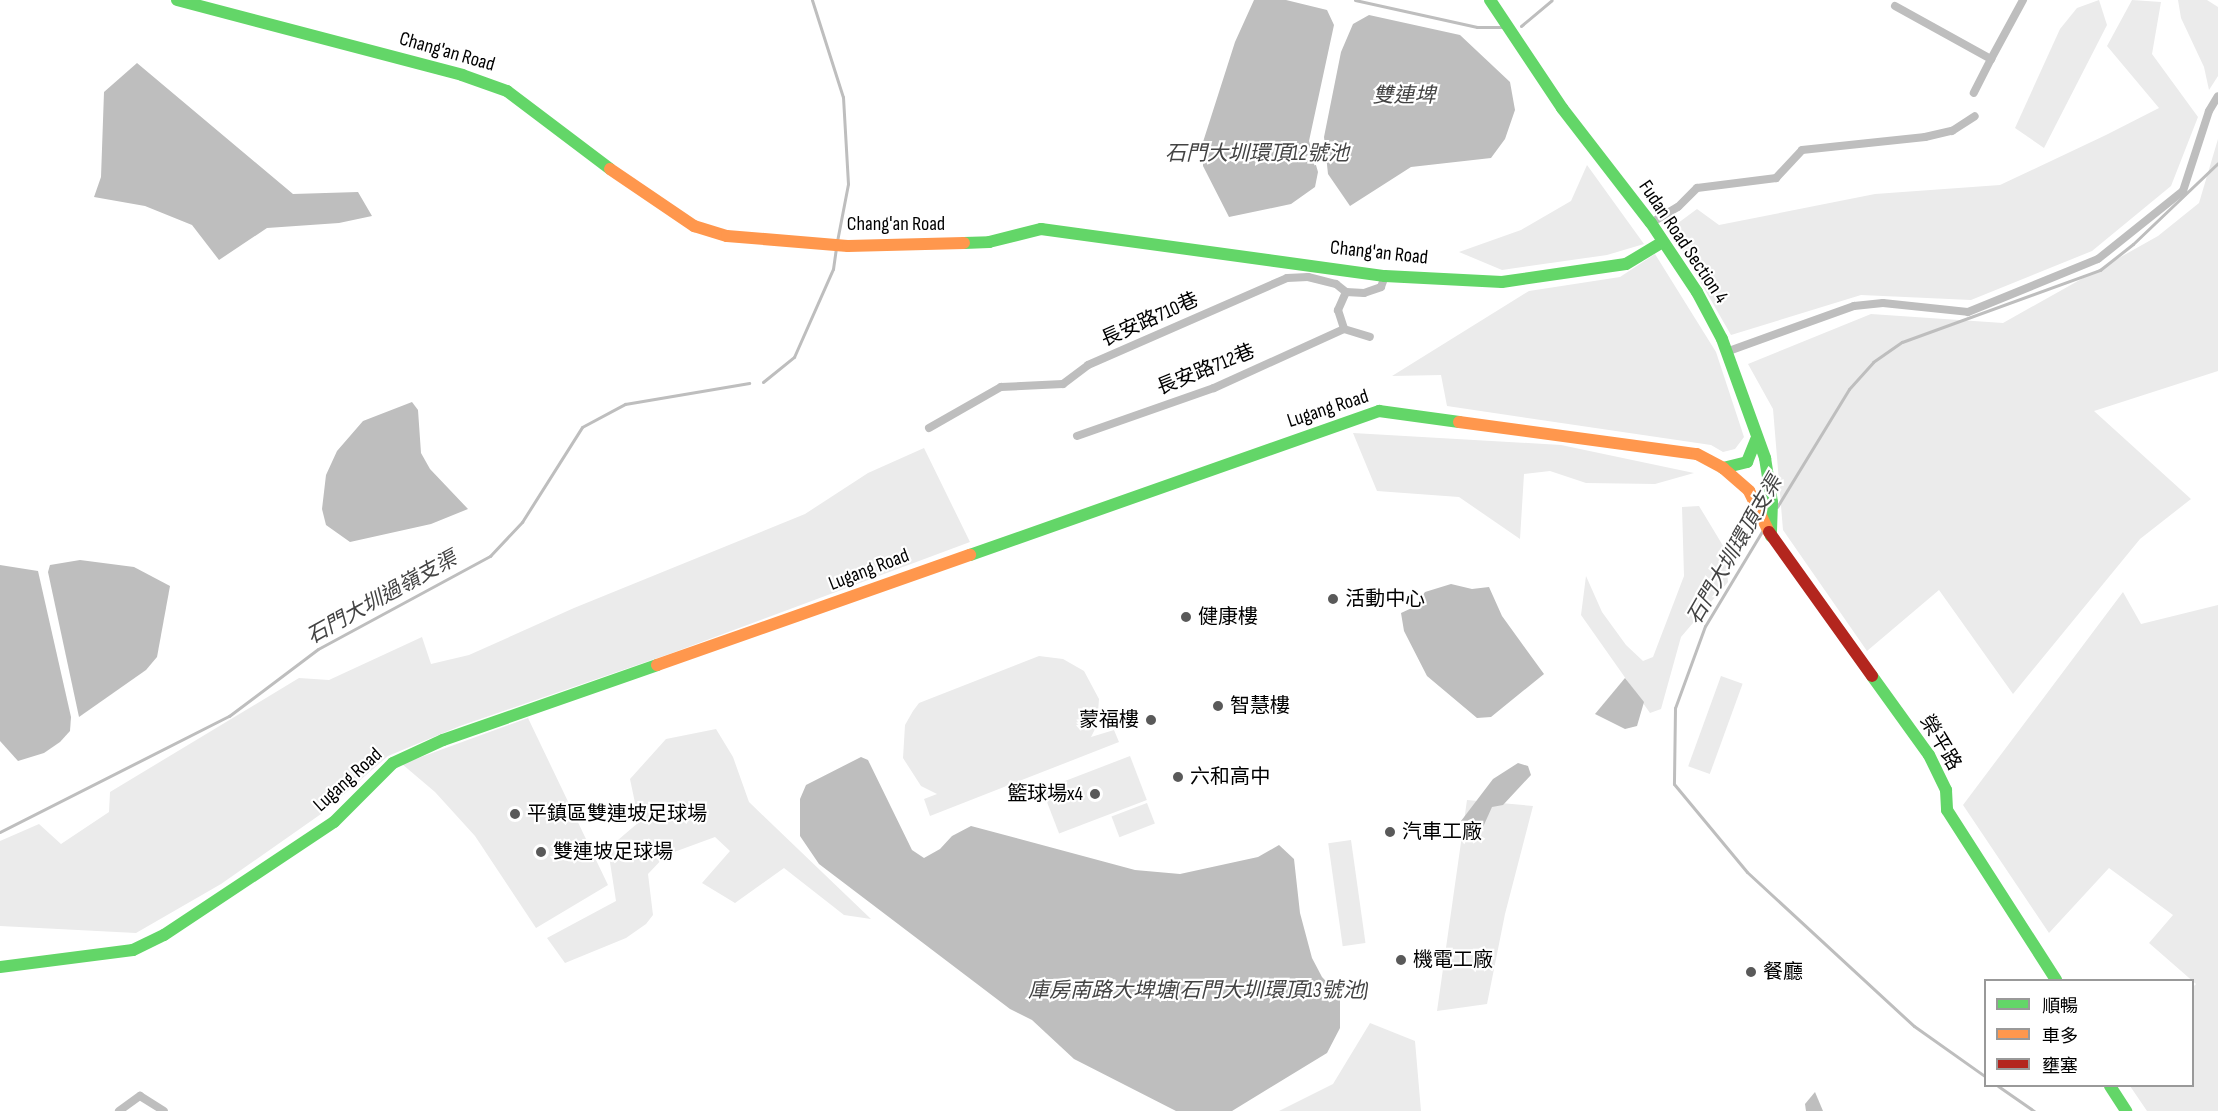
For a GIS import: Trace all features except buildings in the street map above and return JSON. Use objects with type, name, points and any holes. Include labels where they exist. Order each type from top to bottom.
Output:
[{"type":"street","name":"Chang'an Road","points":[[177,0],[462,75],[507,91],[646,196],[694,226],[727,236],[823,241],[848,246],[989,242],[1041,229],[1385,276],[1502,282],[1626,264],[1661,243]]},
{"type":"street","name":"Fudan Road Section 4","points":[[1490,0],[1562,108],[1651,223],[1661,243],[1697,292],[1726,351],[1756,440],[1765,458],[1772,502],[1771,537]]},
{"type":"street","points":[[1974,93],[2023,0]]},
{"type":"street","points":[[1896,6],[1991,58]]},
{"type":"street","points":[[1726,351],[1854,306],[1883,303],[1968,312],[2098,259],[2183,191],[2209,111],[2218,96]]},
{"type":"street","points":[[1651,223],[1678,207],[1697,188],[1776,178],[1802,150],[1925,137],[1952,131],[1975,116]]},
{"type":"street","points":[[1370,337],[1344,329],[1338,310],[1346,292],[1364,292],[1381,286],[1385,276]]},
{"type":"street","name":"長安路710巷","points":[[929,428],[1001,387],[1064,384],[1088,365],[1287,278],[1308,277],[1336,284],[1346,292]]},
{"type":"street","name":"長安路712巷","points":[[1077,436],[1215,388],[1344,329]]},
{"type":"street","name":"Lugang Road","points":[[0,967],[133,950],[164,935],[334,822],[393,763],[443,740],[1379,411],[1697,454],[1723,468],[1749,491],[1771,537]]},
{"type":"street","points":[[1723,468],[1747,462],[1756,440]]},
{"type":"street","name":"榮平路","points":[[1771,537],[1929,755],[1946,790],[1947,810],[2055,979]]},
{"type":"street","points":[[2111,1087],[2126,1111]]},
{"type":"street","points":[[119,1111],[140,1096],[164,1111]]},
{"type":"shaded area","points":[[2099,0],[2107,25],[2044,148],[2015,128],[2060,29],[2077,8]]},
{"type":"shaded area","points":[[2132,0],[2161,2],[2152,54],[2198,117],[2171,186],[2092,251],[1971,300],[1861,295],[1731,335],[1670,229],[1697,209],[1719,225],[1875,194],[2000,185],[2106,135],[2159,108],[2107,46]]},
{"type":"shaded area","points":[[2178,0],[2207,0],[2218,7],[2218,76],[2209,90],[2204,67],[2181,18]]},
{"type":"shaded area","points":[[2218,139],[2218,371],[2094,411],[2191,499],[2140,539],[2013,694],[1939,590],[1867,651],[1783,530],[1773,409],[1748,364],[1871,314],[2003,323],[2158,236],[2199,203]]},
{"type":"shaded area","points":[[1587,165],[1644,244],[1607,255],[1502,270],[1459,252],[1521,230],[1571,201]]},
{"type":"shaded area","points":[[1655,254],[1716,352],[1744,437],[1735,449],[1723,452],[1711,445],[1447,406],[1441,375],[1392,376],[1529,291],[1620,277]]},
{"type":"shaded area","points":[[1353,433],[1561,445],[1694,473],[1655,484],[1586,483],[1550,471],[1524,474],[1520,539],[1459,497],[1377,491]]},
{"type":"shaded area","points":[[924,448],[970,542],[672,653],[460,726],[388,756],[321,814],[221,884],[136,933],[0,926],[0,841],[39,824],[61,844],[109,812],[110,792],[299,678],[329,680],[422,637],[431,664],[469,655],[574,608],[805,514],[868,473]]},
{"type":"shaded area","points":[[1699,506],[1725,549],[1728,582],[1681,637],[1661,709],[1650,713],[1581,615],[1586,576],[1602,612],[1626,645],[1643,661],[1653,657],[1684,576],[1682,507]]},
{"type":"shaded area","points":[[2123,592],[2141,624],[2218,605],[2218,1111],[2147,1111],[2131,1087],[2194,1087],[2194,986],[2196,984],[2194,979],[2190,979],[2149,943],[2173,915],[2109,868],[2049,933],[1963,805]]},
{"type":"shaded area","points":[[1039,656],[1063,659],[1084,671],[1099,699],[1097,725],[1091,737],[1114,730],[1119,742],[930,816],[924,799],[937,794],[921,786],[903,758],[905,725],[913,711],[919,703]]},
{"type":"shaded area","points":[[1721,676],[1743,684],[1710,774],[1688,766]]},
{"type":"shaded area","name":"平鎮區雙連坡足球場","points":[[528,718],[608,885],[536,928],[475,836],[435,792],[402,764]]},
{"type":"shaded area","points":[[716,729],[733,757],[749,802],[871,919],[844,915],[784,868],[735,903],[702,883],[730,851],[715,837],[666,855],[648,874],[653,915],[646,924],[626,938],[565,963],[547,938],[616,901],[609,856],[618,840],[639,822],[630,779],[666,739]]},
{"type":"shaded area","name":"籃球場x4","points":[[1130,756],[1147,800],[1059,834],[1042,790]]},
{"type":"shaded area","points":[[1467,800],[1533,806],[1505,914],[1487,1004],[1437,1011]]},
{"type":"shaded area","points":[[1147,803],[1155,824],[1119,837],[1112,817]]},
{"type":"shaded area","points":[[1351,840],[1365,943],[1343,946],[1328,843]]},
{"type":"shaded area","points":[[1370,1023],[1415,1041],[1421,1111],[1279,1111],[1333,1084]]},
{"type":"water","name":"石門大圳環頂12號池","points":[[1254,0],[1286,0],[1327,10],[1334,25],[1309,141],[1318,172],[1315,187],[1291,204],[1229,217],[1203,166],[1203,142],[1235,42]]},
{"type":"water","name":"雙連埤","points":[[1369,15],[1460,35],[1510,82],[1515,110],[1505,139],[1491,158],[1411,167],[1350,206],[1328,174],[1324,137],[1341,52],[1353,24]]},
{"type":"water","points":[[137,63],[293,194],[358,192],[372,216],[339,223],[267,228],[219,260],[192,225],[145,206],[94,197],[101,177],[104,92]]},
{"type":"water","points":[[412,402],[418,410],[421,453],[430,469],[468,509],[431,524],[350,542],[326,525],[322,509],[326,475],[337,451],[363,421]]},
{"type":"water","points":[[80,560],[134,567],[170,586],[157,657],[146,670],[79,717],[48,572],[50,565]]},
{"type":"water","points":[[0,565],[38,571],[71,717],[70,731],[60,742],[44,753],[18,761],[0,741]]},
{"type":"water","points":[[1451,584],[1472,589],[1489,587],[1502,616],[1544,674],[1491,717],[1477,718],[1427,676],[1404,631],[1401,613],[1414,607],[1425,592]]},
{"type":"water","points":[[1625,678],[1644,702],[1637,726],[1625,729],[1595,714]]},
{"type":"water","name":"庫房南路大埤塘(石門大圳環頂13號池)","points":[[861,757],[868,760],[912,850],[924,858],[940,849],[952,836],[971,826],[1135,870],[1180,874],[1258,857],[1279,845],[1294,859],[1300,913],[1312,958],[1322,977],[1340,996],[1340,1028],[1327,1053],[1232,1111],[1176,1111],[1074,1059],[1032,1020],[1010,1009],[819,864],[800,836],[800,799],[806,785]]},
{"type":"water","points":[[1518,763],[1528,766],[1531,775],[1503,805],[1492,807],[1479,836],[1466,837],[1461,821],[1493,779]]},
{"type":"water","points":[[1815,1092],[1823,1111],[1806,1111],[1805,1104]]},
{"type":"waterway","name":"石門大圳過嶺支渠","points":[[812,0],[843,97],[848,184],[837,241]]},
{"type":"waterway","points":[[1355,0],[1477,27],[1504,27]]},
{"type":"waterway","points":[[1521,26],[1552,0]]},
{"type":"waterway","name":"石門大圳環頂支渠","points":[[1777,507],[1849,389],[1873,362],[1902,342],[2100,270],[2133,244],[2218,163]]},
{"type":"waterway","name":"石門大圳過嶺支渠","points":[[763,382],[794,357],[833,269],[836,248]]},
{"type":"waterway","name":"石門大圳過嶺支渠","points":[[0,832],[229,716],[318,649],[490,556],[522,522],[582,427],[625,404],[749,383]]},
{"type":"waterway","name":"石門大圳環頂支渠","points":[[1764,528],[1705,626],[1675,708],[1674,784],[1747,872],[1914,1026],[1984,1076]]},
{"type":"waterway","name":"石門大圳環頂支渠","points":[[1999,1087],[2034,1111]]},
{"type":"traffic: fast","points":[[177,0],[462,75],[507,91],[610,169]]},
{"type":"traffic: fast","points":[[1490,0],[1562,108],[1651,223],[1697,292],[1722,339],[1765,458],[1772,502],[1771,536]]},
{"type":"traffic: fast","points":[[964,243],[989,242],[1041,229],[1385,276],[1502,282],[1626,264],[1661,243]]},
{"type":"traffic: fast","points":[[970,555],[1379,411],[1459,422]]},
{"type":"traffic: fast","points":[[1723,468],[1747,462],[1756,440]]},
{"type":"traffic: fast","points":[[0,967],[133,950],[164,935],[334,822],[393,763],[443,740],[657,665]]},
{"type":"traffic: fast","points":[[1872,676],[1929,755],[1946,790],[1947,810],[2055,979]]},
{"type":"traffic: fast","points":[[2111,1087],[2126,1111]]},
{"type":"traffic: slow","points":[[610,169],[694,226],[727,236],[848,246],[964,243]]},
{"type":"traffic: slow","points":[[1459,422],[1697,454],[1723,468],[1749,491],[1769,532]]},
{"type":"traffic: slow","points":[[657,665],[970,555]]},
{"type":"traffic: jam","points":[[1769,532],[1872,676]]},
{"type":"place","name":"活動中心","points":[[1333,599]]},
{"type":"place","name":"健康樓","points":[[1186,617]]},
{"type":"place","name":"智慧樓","points":[[1218,706]]},
{"type":"place","name":"蒙福樓","points":[[1151,720]]},
{"type":"place","name":"六和高中","points":[[1178,777]]},
{"type":"place","name":"籃球場x4","points":[[1095,794]]},
{"type":"place","name":"平鎮區雙連坡足球場","points":[[515,814]]},
{"type":"place","name":"汽車工廠","points":[[1390,832]]},
{"type":"place","name":"雙連坡足球場","points":[[541,852]]},
{"type":"place","name":"機電工廠","points":[[1401,960]]},
{"type":"place","name":"餐廳","points":[[1751,972]]}]
